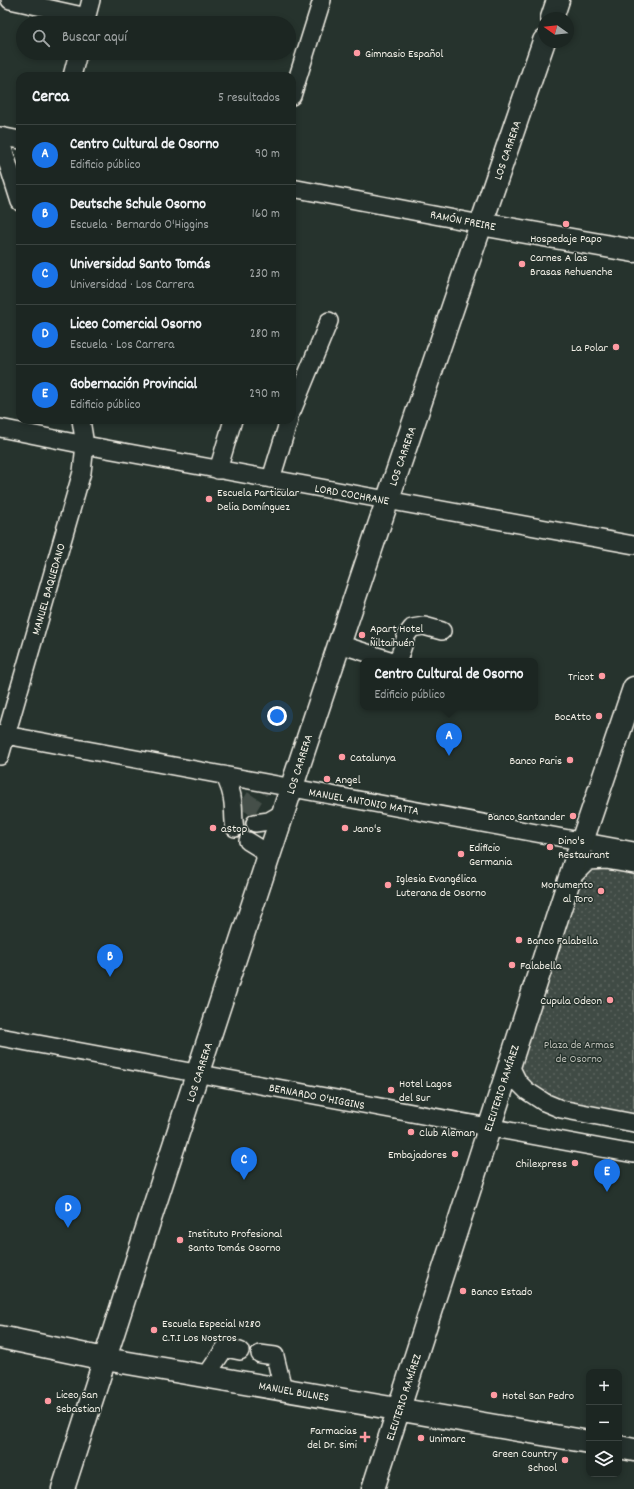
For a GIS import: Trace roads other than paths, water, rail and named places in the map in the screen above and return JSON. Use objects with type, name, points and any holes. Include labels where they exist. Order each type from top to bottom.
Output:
[{"type":"main road","points":[[554,12],[558,0]]},
{"type":"main road","name":"LOS CARRERA","points":[[63,1489],[291,788],[387,500],[542,48]]},
{"type":"main road","name":"RAMÓN FREIRE","points":[[481,224],[634,251]]},
{"type":"main road","name":"ELEUTERIO RAMÍREZ","points":[[373,1489],[581,841],[634,688]]},
{"type":"main road","name":"MANUEL BULNES","points":[[0,1337],[105,1358],[586,1441]]},
{"type":"main road","points":[[622,1448],[634,1450]]},
{"type":"street","points":[[10,0],[71,16]]},
{"type":"street","points":[[87,16],[91,0]]},
{"type":"street","points":[[296,83],[322,0]]},
{"type":"street","points":[[73,72],[76,60]]},
{"type":"street","points":[[16,140],[0,138],[16,176]]},
{"type":"street","name":"RAMÓN FREIRE","points":[[296,189],[481,224]]},
{"type":"street","points":[[296,401],[329,321]]},
{"type":"street","name":"MANUEL BAQUEDANO","points":[[0,756],[3,735],[82,472],[85,445],[82,424]]},
{"type":"street","points":[[218,470],[232,424]]},
{"type":"street","points":[[272,479],[288,424]]},
{"type":"street","name":"LORD COCHRANE","points":[[0,428],[218,470],[634,545]]},
{"type":"street","points":[[399,658],[406,636],[412,628],[424,626],[442,631]]},
{"type":"street","points":[[339,644],[383,658]]},
{"type":"street","name":"MANUEL ANTONIO MATTA","points":[[3,735],[634,851]]},
{"type":"street","points":[[224,775],[232,795],[236,828]]},
{"type":"street","points":[[255,823],[269,821],[283,813]]},
{"type":"street","points":[[248,841],[261,849],[268,860]]},
{"type":"street","points":[[569,880],[588,861],[606,860],[634,865]]},
{"type":"street","name":"BERNARDO O'HIGGINS","points":[[0,1037],[634,1154]]},
{"type":"street","points":[[509,1064],[518,1082],[527,1091],[544,1102],[561,1109],[634,1123]]},
{"type":"street","points":[[206,1376],[226,1348],[240,1351]]},
{"type":"street","points":[[260,1354],[275,1356],[283,1389]]},
{"type":"tunnel","points":[[240,836],[243,822],[249,807],[257,793],[267,783]]},
{"type":"place","name":"Gimnasio Español","points":[[357,53]]},
{"type":"place","name":"Hospedaje Papo","points":[[566,224]]},
{"type":"place","name":"Carnes A las Brasas Rehuenche","points":[[522,264]]},
{"type":"place","name":"La Polar","points":[[616,347]]},
{"type":"place","name":"Escuela Particular Delia Domínguez","points":[[209,499]]},
{"type":"place","name":"Apart Hotel Ñiltaihuén","points":[[362,635]]},
{"type":"place","name":"Tricot","points":[[602,676]]},
{"type":"place","name":"BocAtto","points":[[599,716]]},
{"type":"place","name":"Centro Cultural de Osorno","points":[[449,756]]},
{"type":"place","name":"Catalunya","points":[[342,757]]},
{"type":"place","name":"Banco Paris","points":[[570,760]]},
{"type":"place","name":"Angel","points":[[327,779]]},
{"type":"place","name":"Banco Santander","points":[[573,816]]},
{"type":"place","name":"aStop","points":[[213,828]]},
{"type":"place","name":"Jano's","points":[[345,828]]},
{"type":"place","name":"Dino's Restaurant","points":[[550,847]]},
{"type":"place","name":"Edificio Germania","points":[[461,854]]},
{"type":"place","name":"Iglesia Evangélica Luterana de Osorno","points":[[388,885]]},
{"type":"place","name":"Monumento al Toro","points":[[601,891]]},
{"type":"place","name":"Banco Falabella","points":[[519,940]]},
{"type":"place","name":"Falabella","points":[[512,965]]},
{"type":"place","name":"Deutsche Schule Osorno","points":[[110,977]]},
{"type":"place","name":"Cupula Odeon","points":[[610,1000]]},
{"type":"place","name":"Hotel Lagos del Sur","points":[[391,1090]]},
{"type":"place","name":"Club Aleman","points":[[411,1132]]},
{"type":"place","name":"Embajadores","points":[[455,1154]]},
{"type":"place","name":"Chilexpress","points":[[575,1163]]},
{"type":"place","name":"Universidad Santo Tomás","points":[[244,1180]]},
{"type":"place","name":"Gobernación Provincial","points":[[607,1192]]},
{"type":"place","name":"Liceo Comercial Osorno","points":[[68,1228]]},
{"type":"place","name":"Instituto Profesional Santo Tomás Osorno","points":[[180,1240]]},
{"type":"place","name":"Banco Estado","points":[[463,1291]]},
{"type":"place","name":"Escuela Especial N280 C.T.I Los Nostros","points":[[154,1330]]},
{"type":"place","name":"Hotel San Pedro","points":[[494,1395]]},
{"type":"place","name":"Liceo San Sebastian","points":[[48,1401]]},
{"type":"place","name":"Farmacias del Dr. Simi","points":[[365,1437]]},
{"type":"place","name":"Unimarc","points":[[421,1438]]},
{"type":"place","name":"Green Country School","points":[[565,1460]]},
{"type":"park label","name":"Plaza de Armas de Osorno","points":[[579,1051]]}]
